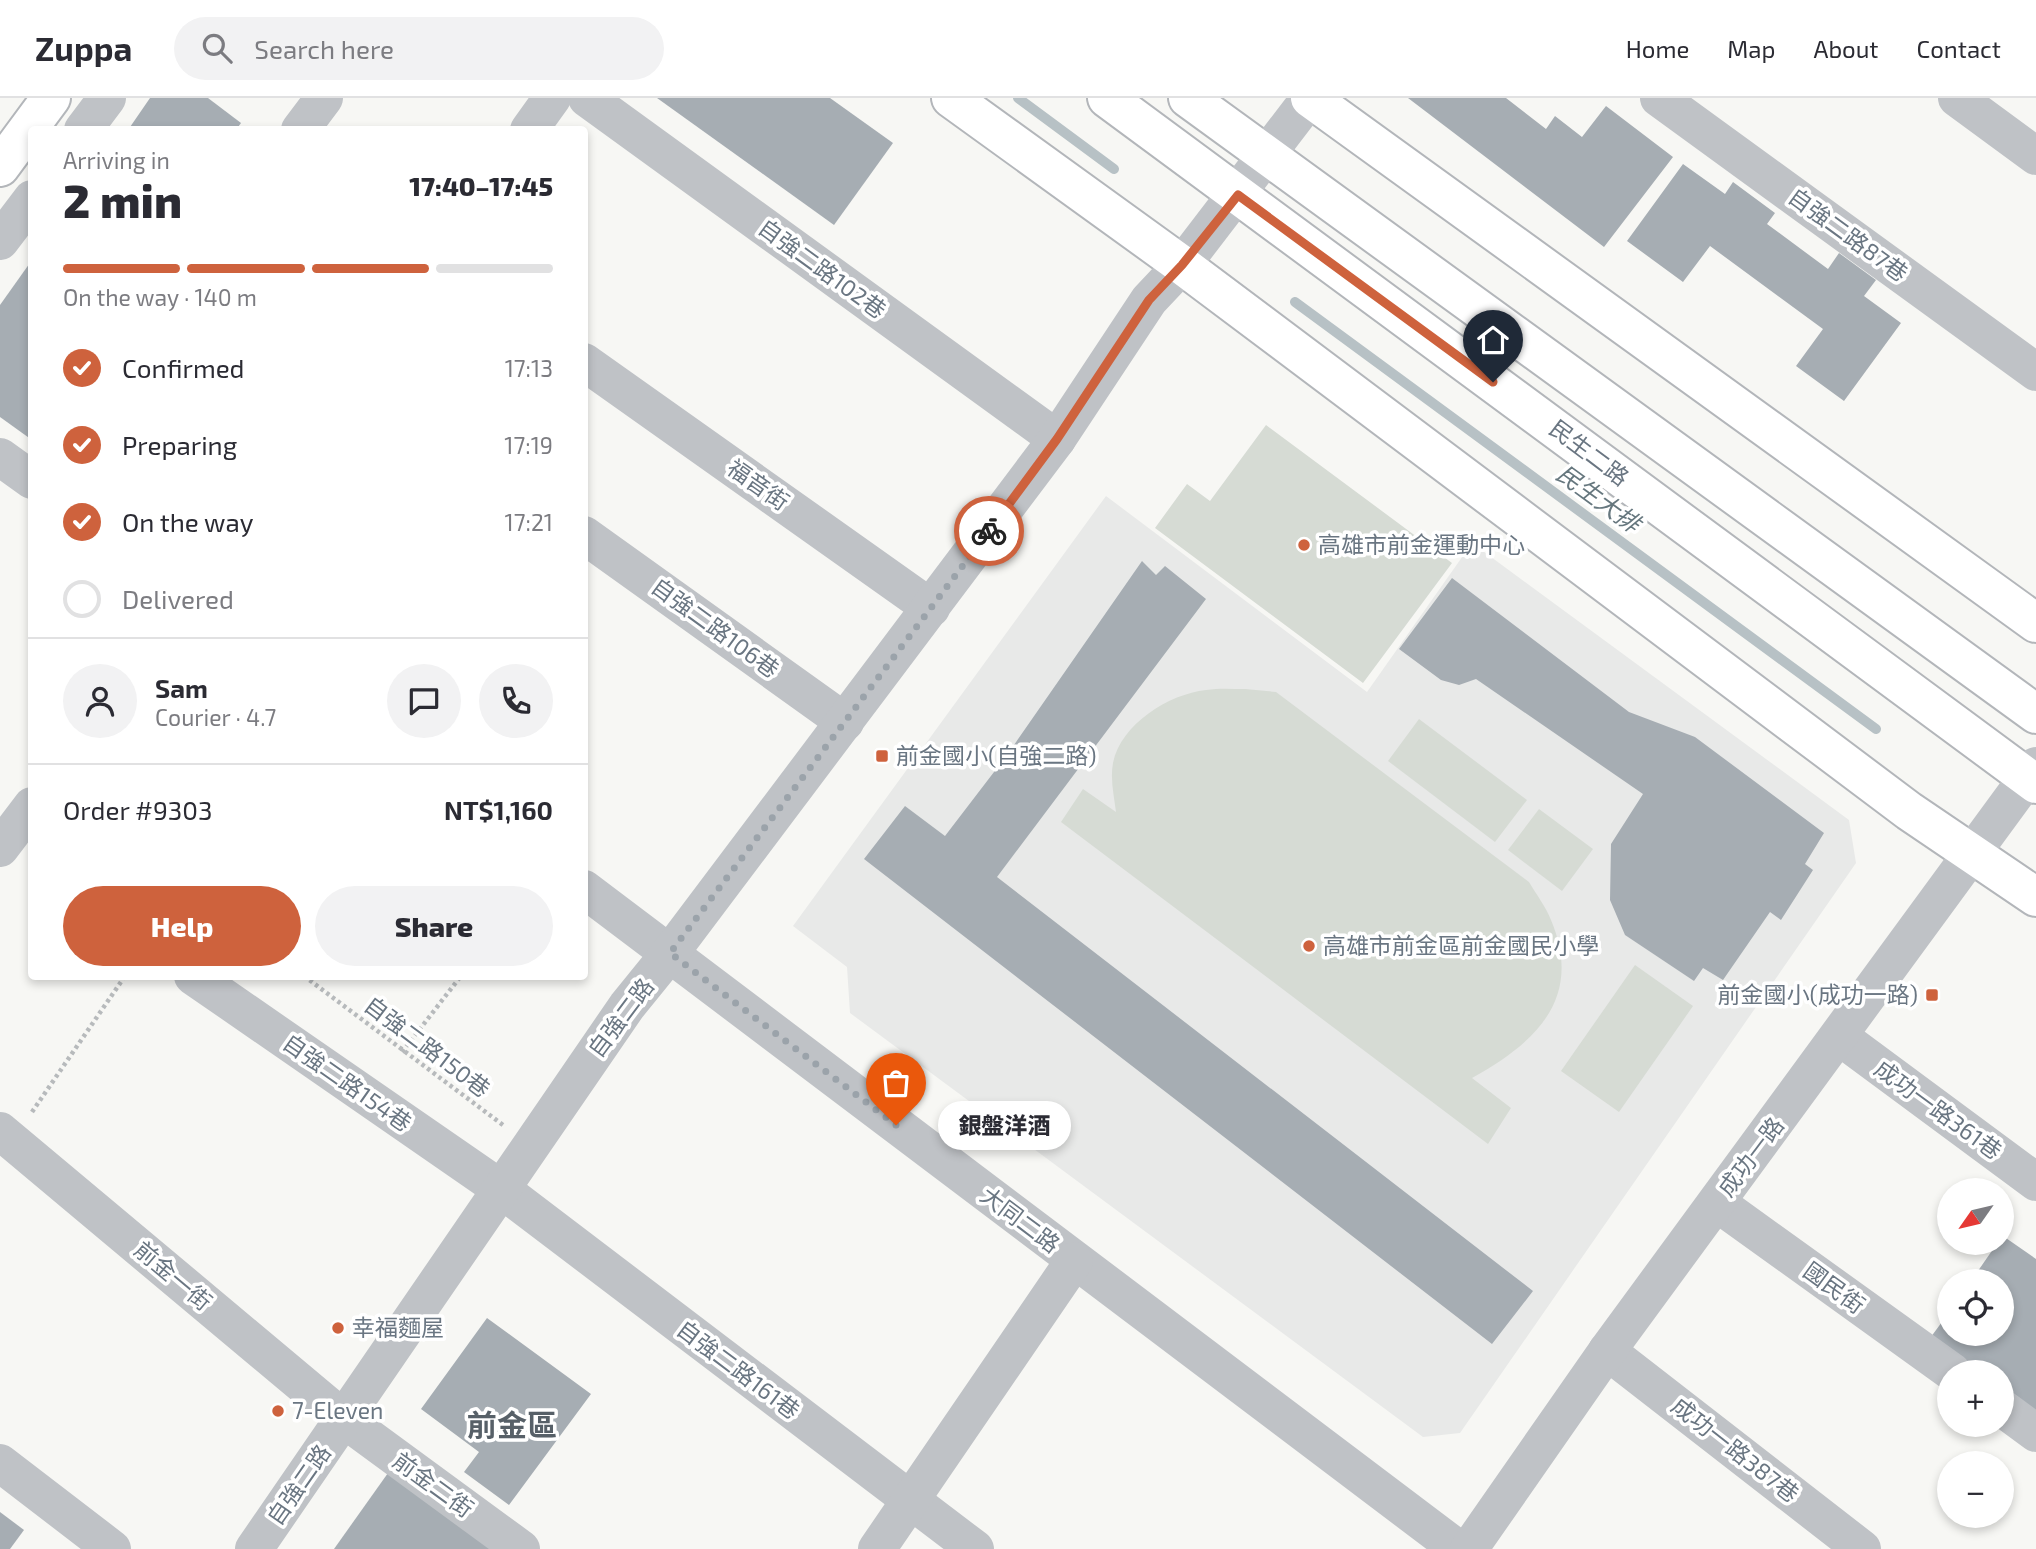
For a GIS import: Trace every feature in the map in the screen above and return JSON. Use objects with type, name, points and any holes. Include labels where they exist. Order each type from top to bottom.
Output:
[{"type":"main road","points":[[30,126],[51,98]]},
{"type":"main road","points":[[951,98],[1182,265],[1899,803],[2036,897]]},
{"type":"main road","name":"民生二路","points":[[1107,98],[2033,776]]},
{"type":"main road","points":[[1188,98],[2036,714]]},
{"type":"main road","points":[[1310,98],[2036,623]]},
{"type":"main road","points":[[0,167],[28,129]]},
{"type":"street","points":[[86,126],[107,98]]},
{"type":"street","points":[[303,126],[324,98]]},
{"type":"street","points":[[532,126],[552,98]]},
{"type":"street","name":"自強二路102巷","points":[[587,98],[1057,439]]},
{"type":"street","name":"自強二路","points":[[254,1549],[345,1420],[529,1144],[627,1006],[670,953],[1057,439],[1149,300],[1182,265],[1238,195],[1310,98]]},
{"type":"street","name":"自強二路87巷","points":[[1659,98],[2036,372]]},
{"type":"street","points":[[1958,98],[2036,156]]},
{"type":"street","points":[[0,241],[28,204]]},
{"type":"street","name":"福音街","points":[[588,365],[931,608]]},
{"type":"street","points":[[0,457],[28,477]]},
{"type":"street","name":"自強二路106巷","points":[[588,537],[845,722]]},
{"type":"street","name":"成功一路","points":[[1469,1549],[1607,1351],[1840,1037],[1973,852],[2033,776]]},
{"type":"street","name":"大同二路","points":[[588,892],[1458,1549]]},
{"type":"street","name":"自強二路154巷","points":[[200,980],[501,1189]]},
{"type":"street","name":"成功一路361巷","points":[[1840,1037],[2036,1182]]},
{"type":"street","name":"前金一街","points":[[6,1136],[345,1420]]},
{"type":"street","name":"自強二路161巷","points":[[501,1189],[975,1549]]},
{"type":"street","name":"國民街","points":[[1717,1203],[1937,1361]]},
{"type":"street","points":[[877,1549],[1074,1261]]},
{"type":"street","name":"成功一路387巷","points":[[1607,1351],[1862,1549]]},
{"type":"street","points":[[2014,1417],[2036,1433]]},
{"type":"street","name":"前金二街","points":[[345,1420],[521,1549]]},
{"type":"street","points":[[0,1463],[112,1549]]},
{"type":"path","points":[[6,1136],[122,980]]},
{"type":"path","name":"自強二路150巷","points":[[308,980],[529,1144]]},
{"type":"path","points":[[402,1052],[458,980]]},
{"type":"shaded area","name":"高雄市前金運動中心","points":[[1266,425],[1452,563],[1363,683],[1155,528],[1187,484],[1210,501]]},
{"type":"shaded area","name":"高雄市前金區前金國民小學","points":[[1106,496],[1367,692],[1472,543],[1849,820],[1856,863],[1460,1433],[1423,1437],[850,1013],[847,967],[793,926]]},
{"type":"shaded area","points":[[1216,689],[1276,692],[1529,882],[1546,910],[1560,948],[1561,973],[1557,995],[1548,1016],[1516,1050],[1472,1078],[1511,1108],[1488,1144],[1061,822],[1083,789],[1116,812],[1113,763],[1126,736],[1149,713],[1192,693]]},
{"type":"shaded area","points":[[1419,719],[1527,800],[1495,842],[1388,761]]},
{"type":"shaded area","points":[[1539,809],[1593,849],[1562,891],[1508,850]]},
{"type":"shaded area","points":[[1635,965],[1693,1006],[1619,1112],[1561,1071]]},
{"type":"building","points":[[150,98],[208,98],[241,123],[239,126],[131,126]]},
{"type":"building","points":[[657,98],[830,98],[893,143],[834,225]]},
{"type":"building","points":[[1408,98],[1506,98],[1546,129],[1555,116],[1582,137],[1606,106],[1673,157],[1604,247]]},
{"type":"building","points":[[1683,164],[1725,194],[1733,182],[1775,213],[1767,224],[1828,269],[1839,253],[1876,280],[1864,296],[1901,323],[1844,401],[1796,366],[1823,329],[1710,246],[1683,282],[1627,241]]},
{"type":"building","points":[[28,266],[28,437],[0,417],[0,305]]},
{"type":"building","points":[[1142,561],[1156,575],[1165,566],[1206,599],[997,877],[1533,1291],[1492,1344],[864,859],[905,806],[945,836],[1007,755]]},
{"type":"building","points":[[1452,578],[1629,712],[1695,737],[1824,833],[1805,864],[1813,870],[1781,920],[1770,912],[1723,980],[1703,968],[1694,981],[1625,935],[1610,900],[1611,844],[1643,794],[1476,679],[1459,685],[1441,680],[1399,649]]},
{"type":"building","points":[[2014,1244],[2036,1259],[2036,1425],[2014,1409],[2014,1360],[1946,1360],[1925,1345],[1937,1329],[1937,1346],[2014,1346],[2014,1269],[1979,1269],[1989,1255],[2014,1255]]},
{"type":"building","points":[[487,1318],[591,1394],[509,1505],[464,1472],[479,1452],[421,1409]]},
{"type":"building","points":[[388,1473],[494,1549],[334,1549]]},
{"type":"building","points":[[0,1512],[24,1530],[10,1549],[0,1549]]},
{"type":"waterway","name":"民生大排","points":[[1018,98],[1114,169]]},
{"type":"waterway","name":"民生大排","points":[[1295,302],[1876,729]]},
{"type":"way so far","points":[[896,1125],[670,953],[989,531]]},
{"type":"place","name":"高雄市前金運動中心","points":[[1304,545]]},
{"type":"place","name":"前金國小(自強二路)","points":[[882,756]]},
{"type":"place","name":"高雄市前金區前金國民小學","points":[[1309,946]]},
{"type":"place","name":"前金國小(成功一路)","points":[[1932,995]]},
{"type":"place","name":"銀盤洋酒","points":[[896,1125]]},
{"type":"place","name":"幸福麵屋","points":[[338,1328]]},
{"type":"place","name":"7-Eleven","points":[[278,1411]]},
{"type":"district","name":"前金區","points":[[512,1426]]},
{"type":"route","points":[[989,531],[1057,439],[1149,300],[1182,265],[1238,195],[1493,382]]}]
